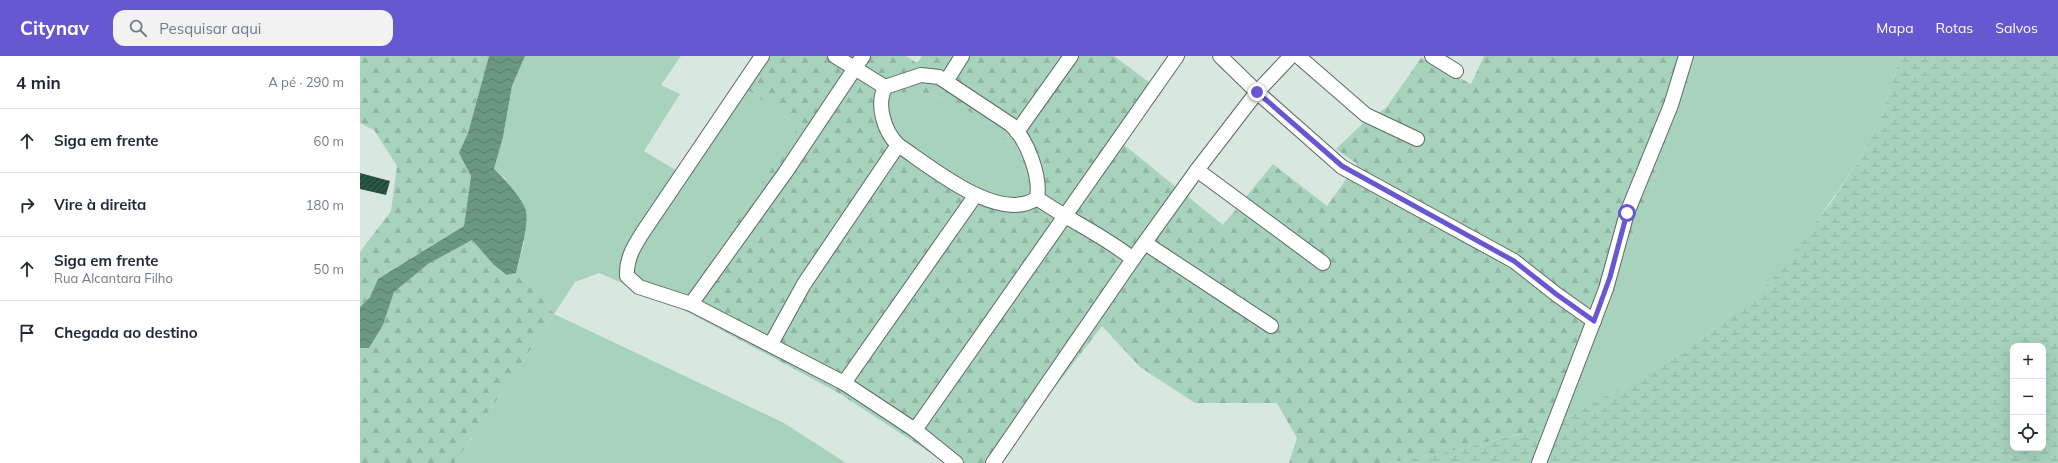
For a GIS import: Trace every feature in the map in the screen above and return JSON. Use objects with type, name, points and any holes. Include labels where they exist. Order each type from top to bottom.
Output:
[{"type":"street","points":[[762,56],[630,254],[626,267],[627,276],[632,284],[638,287],[692,304],[772,344],[844,383],[915,430],[956,463]]},
{"type":"street","points":[[835,56],[885,87]]},
{"type":"street","points":[[692,304],[785,173],[863,56]]},
{"type":"street","points":[[947,80],[962,56]]},
{"type":"street","points":[[1017,132],[1071,56]]},
{"type":"street","points":[[915,430],[1177,56]]},
{"type":"street","points":[[1220,56],[1257,92],[1327,155],[1351,173],[1444,220],[1514,261],[1594,321]]},
{"type":"street","points":[[993,463],[1197,170],[1257,92],[1291,56]]},
{"type":"street","points":[[1298,56],[1366,115],[1417,139]]},
{"type":"street","points":[[1432,56],[1456,71]]},
{"type":"street","points":[[1539,463],[1610,277],[1627,213],[1671,105],[1686,56]]},
{"type":"street","points":[[885,87],[921,75],[932,75],[947,80],[1010,124],[1017,132],[1030,157],[1038,184],[1037,198]]},
{"type":"street","points":[[885,87],[883,91],[882,111],[885,125],[892,139],[898,145],[975,196],[1001,204],[1026,203],[1037,198]]},
{"type":"street","points":[[772,344],[804,284],[898,145]]},
{"type":"street","points":[[1197,170],[1323,263]]},
{"type":"street","points":[[844,383],[975,196]]},
{"type":"street","points":[[1037,198],[1106,238],[1133,260]]},
{"type":"street","points":[[1145,243],[1270,326]]},
{"type":"green space","points":[[360,56],[489,56],[468,133],[460,153],[471,176],[464,226],[378,279],[370,297],[360,307],[360,252],[391,211],[397,166],[374,130],[360,123]]},
{"type":"green space","points":[[525,56],[681,56],[661,85],[680,94],[644,151],[687,177],[746,89],[799,126],[680,308],[599,273],[575,282],[554,314],[534,289],[516,273],[524,243],[505,178],[494,169],[503,137],[512,86]]},
{"type":"green space","points":[[769,56],[906,56],[917,63],[922,56],[1114,56],[1162,92],[1123,144],[1223,225],[1273,164],[1327,206],[1357,164],[1336,149],[1362,124],[1386,108],[1421,58],[1471,84],[1484,56],[1695,56],[1688,86],[1637,227],[1594,321],[1559,420],[1519,434],[1427,457],[1388,463],[1289,463],[1297,438],[1277,403],[1195,403],[1140,367],[1102,326],[997,463],[946,463],[837,392],[680,308],[799,126],[746,89]],"holes":[[[911,90],[944,98],[982,119],[1020,154],[1029,189],[1022,200],[991,196],[906,143],[890,125],[888,107],[893,97]]]},
{"type":"green space","points":[[1695,56],[1901,56],[1878,124],[1855,166],[1804,240],[1771,281],[1687,351],[1568,417],[1559,420],[1594,321],[1637,227],[1688,86]]},
{"type":"green space","points":[[1901,56],[2058,56],[2058,463],[1388,463],[1427,457],[1519,434],[1568,417],[1687,351],[1771,281],[1830,204],[1855,166],[1878,124]]},
{"type":"green space","points":[[911,90],[944,98],[982,119],[1020,154],[1029,189],[1022,200],[991,196],[906,143],[890,125],[888,107],[893,97]]},
{"type":"green space","points":[[472,240],[505,275],[516,273],[534,289],[554,314],[455,463],[360,463],[360,348],[369,347],[383,325],[394,292],[428,264]]},
{"type":"green space","points":[[554,314],[784,423],[846,463],[455,463]]},
{"type":"water","points":[[489,56],[525,56],[512,86],[503,137],[494,169],[517,195],[526,211],[527,217],[525,233],[516,273],[506,275],[493,264],[472,240],[428,264],[394,292],[383,325],[369,348],[360,348],[360,307],[370,297],[378,279],[464,226],[471,176],[459,153],[468,133]]},
{"type":"building","points":[[360,173],[390,181],[386,195],[360,189]]},
{"type":"route","points":[[1257,92],[1327,155],[1351,173],[1444,220],[1500,252],[1527,270],[1556,294],[1594,321],[1610,277],[1627,213]]}]
